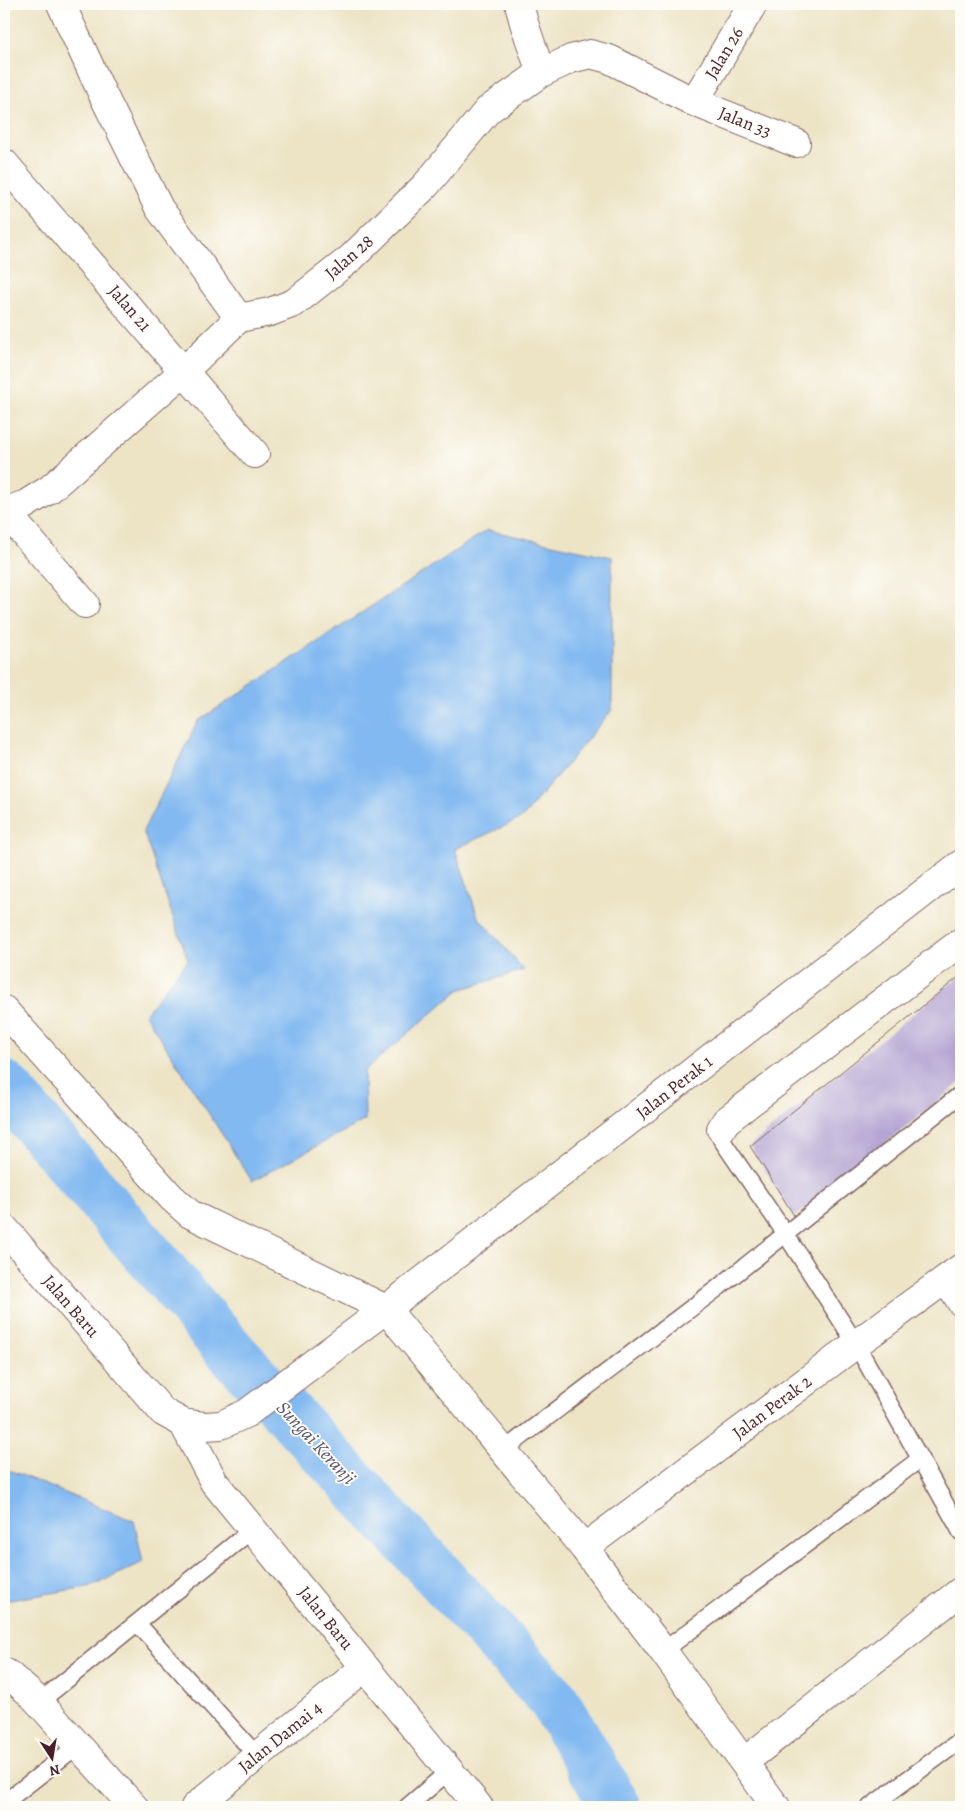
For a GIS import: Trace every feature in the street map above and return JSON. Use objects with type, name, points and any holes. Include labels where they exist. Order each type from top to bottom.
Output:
[{"type":"street","points":[[61,4],[102,93],[159,208],[239,318],[184,370],[50,488],[26,504],[4,511],[85,604]]},
{"type":"street","points":[[519,4],[541,72]]},
{"type":"street","name":"Jalan 26","points":[[694,102],[753,4]]},
{"type":"street","name":"Jalan 28","points":[[239,318],[270,312],[294,303],[351,258],[426,185],[488,110],[541,72],[571,59],[590,54],[609,59],[694,102]]},
{"type":"street","name":"Jalan 33","points":[[694,102],[796,143]]},
{"type":"street","name":"Jalan 21","points":[[4,163],[256,454]]},
{"type":"street","name":"Jalan Perak 1","points":[[386,1309],[961,864]]},
{"type":"street","points":[[720,1129],[726,1121],[961,942]]},
{"type":"street","points":[[4,1010],[171,1197],[190,1214],[386,1309],[584,1548],[663,1652],[776,1807]]},
{"type":"street","name":"Jalan Baru","points":[[4,1228],[162,1412],[183,1423],[205,1426],[220,1425],[247,1413],[386,1309]]},
{"type":"street","points":[[954,1274],[961,1302]]},
{"type":"street","name":"Jalan Perak 2","points":[[584,1548],[856,1344],[954,1274]]},
{"type":"street","name":"Jalan Baru","points":[[183,1423],[214,1482],[479,1807]]},
{"type":"street","points":[[744,1762],[961,1591]]},
{"type":"street","name":"Jalan Damai 4","points":[[194,1807],[365,1667]]},
{"type":"street","points":[[4,1672],[38,1702],[134,1807]]},
{"type":"lane","points":[[504,1450],[718,1287],[961,1094]]},
{"type":"lane","points":[[720,1129],[721,1139],[785,1233],[856,1344],[961,1532]]},
{"type":"lane","points":[[663,1652],[920,1459]]},
{"type":"lane","points":[[38,1702],[253,1529]]},
{"type":"lane","points":[[137,1622],[257,1756]]},
{"type":"lane","points":[[870,1807],[961,1740]]},
{"type":"lane","points":[[4,1804],[77,1746]]},
{"type":"lane","points":[[407,1807],[449,1771]]},
{"type":"water","points":[[487,530],[612,557],[612,710],[522,818],[455,849],[478,917],[524,970],[459,990],[364,1071],[365,1120],[252,1181],[145,1014],[188,960],[143,831],[198,721]]},
{"type":"water","points":[[4,1468],[134,1521],[143,1562],[93,1586],[4,1601]]},
{"type":"building","points":[[961,975],[961,1082],[795,1217],[750,1146]]},
{"type":"waterway","name":"Sungai Keranji","points":[[4,1086],[234,1355],[553,1699],[616,1807]]}]
